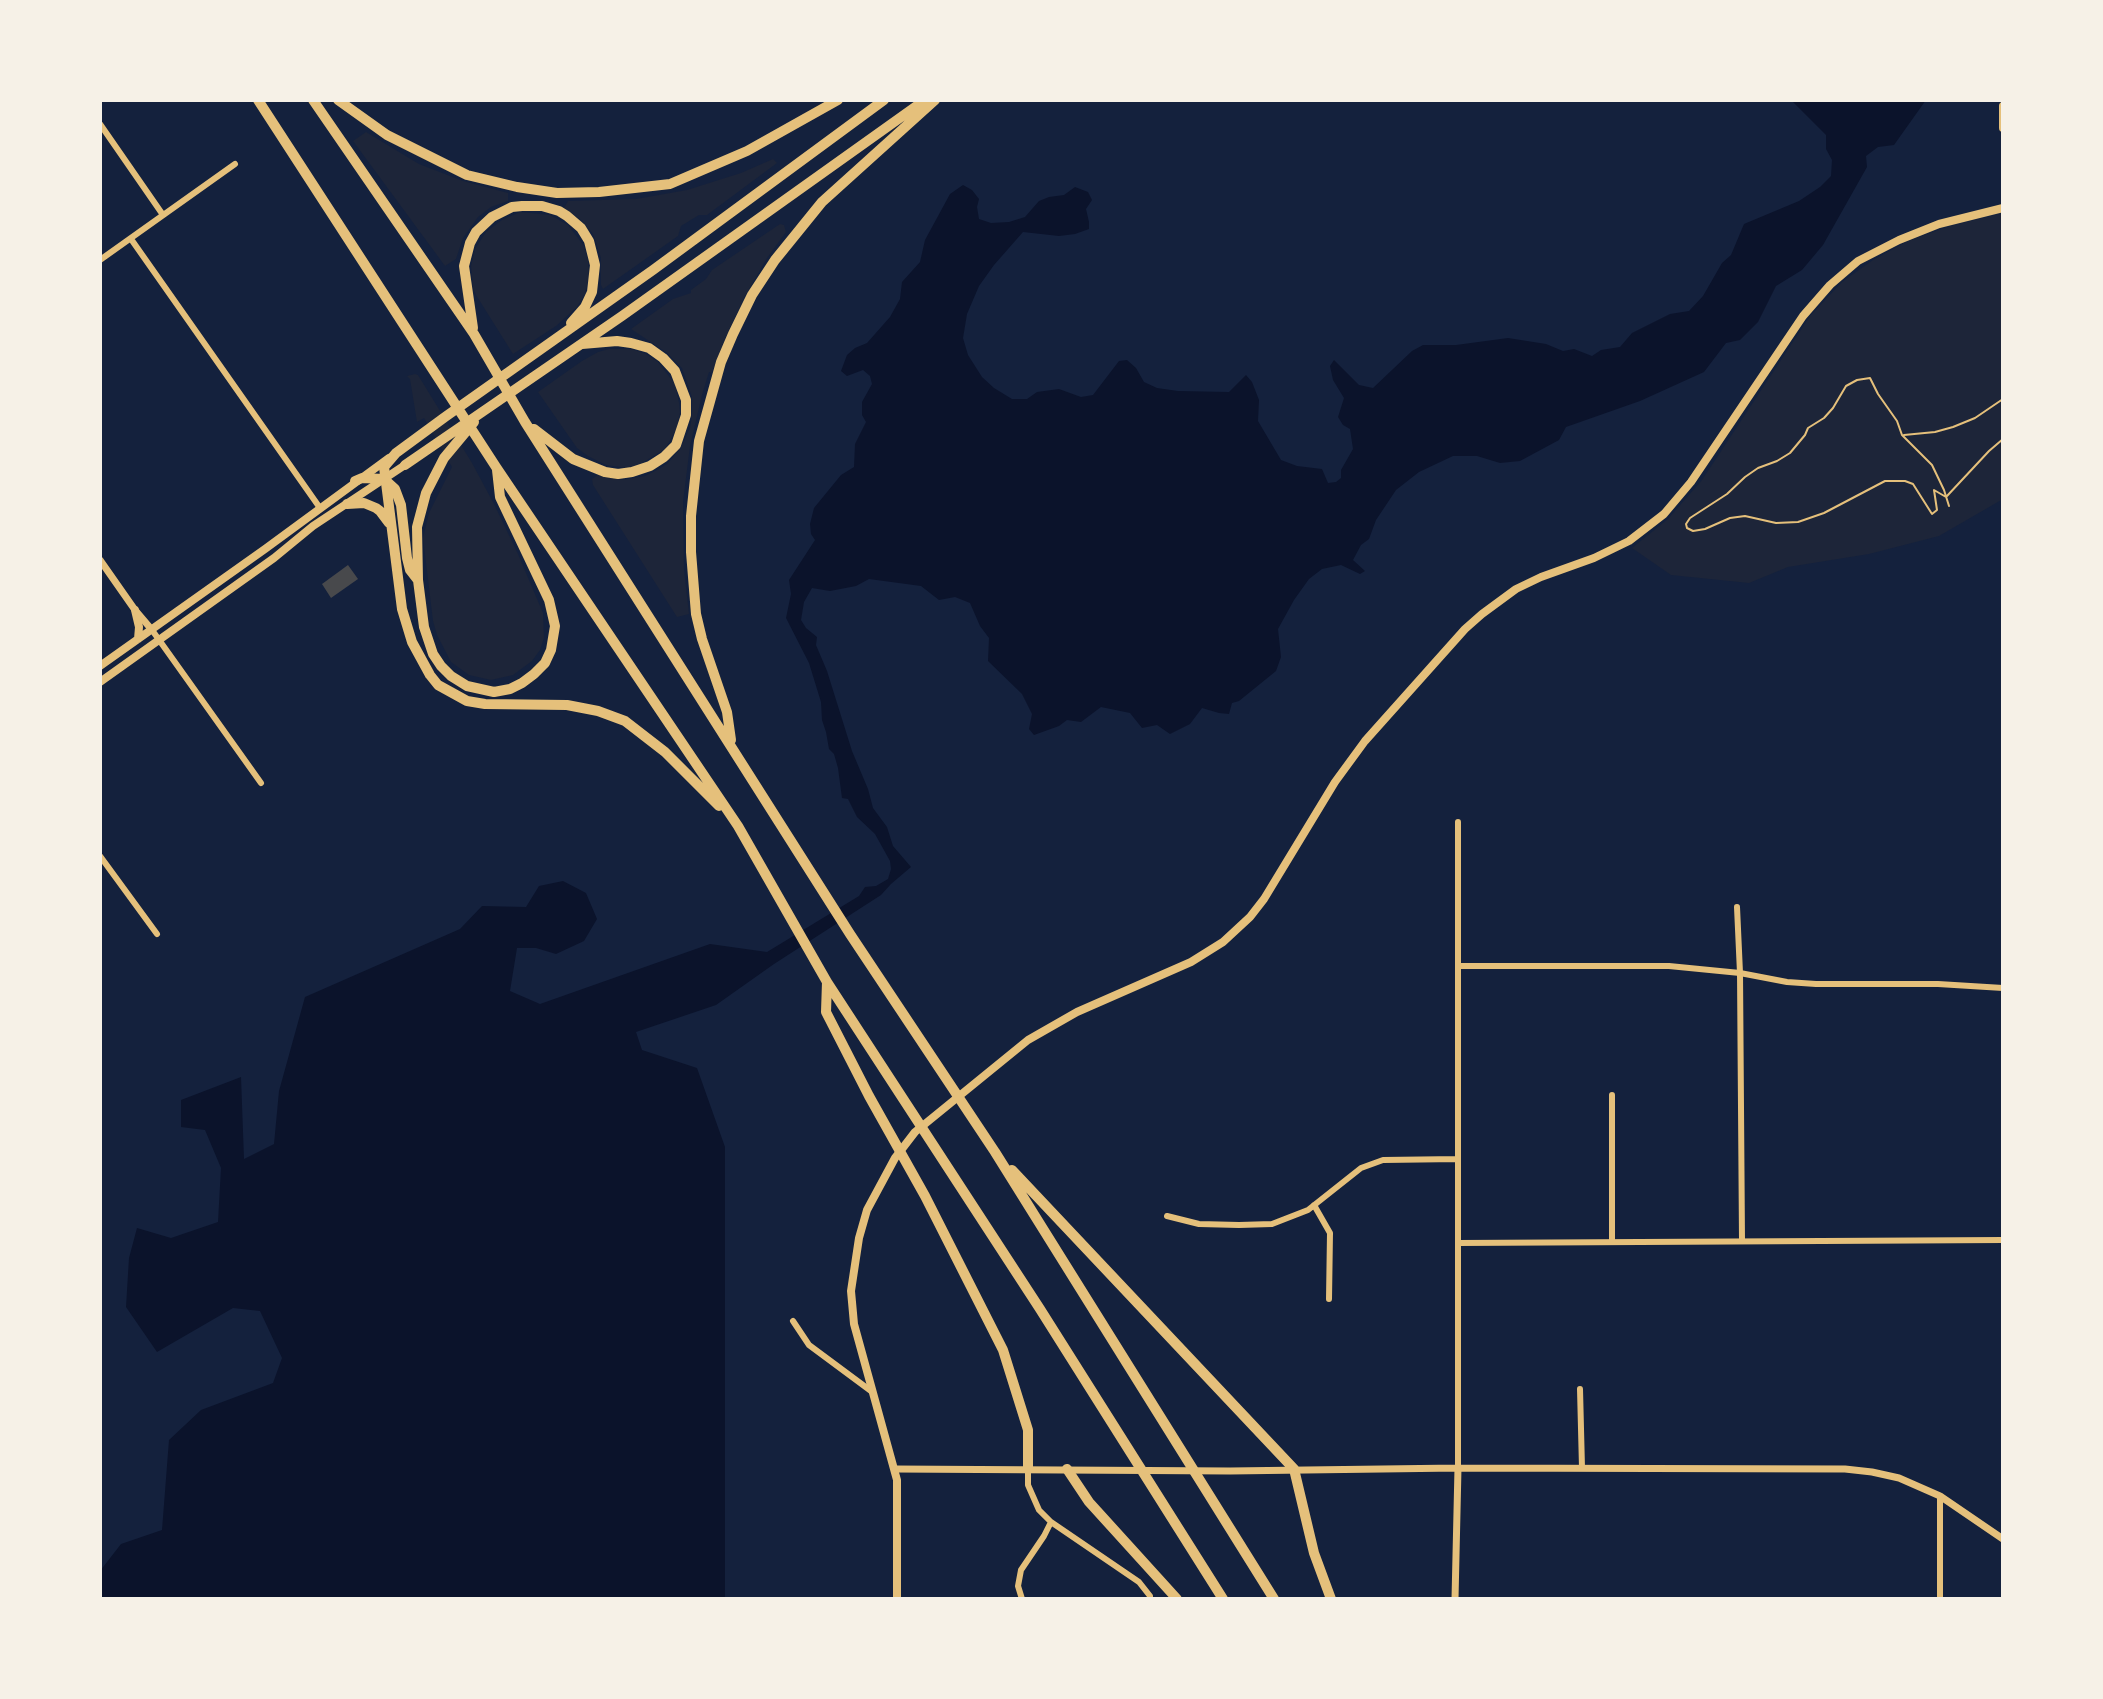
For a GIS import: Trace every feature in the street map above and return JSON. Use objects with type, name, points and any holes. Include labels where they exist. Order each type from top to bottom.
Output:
[{"type":"highway","points":[[258,100],[496,467],[738,826],[827,982],[1040,1309],[1223,1599]]},
{"type":"highway","points":[[313,100],[474,334],[525,422],[850,934],[995,1152],[1274,1599]]},
{"type":"highway","points":[[338,100],[387,135],[467,175],[557,193],[670,184],[747,151],[838,100]]},
{"type":"highway","points":[[738,826],[665,752],[625,721],[598,711],[567,705],[467,701],[438,685],[412,642],[402,609],[384,467],[396,453],[884,100]]},
{"type":"highway","points":[[405,465],[925,100]]},
{"type":"highway","points":[[731,746],[727,712],[696,614],[691,552],[691,516],[699,441],[713,389],[733,334],[752,295],[775,260],[831,194],[935,100]]},
{"type":"highway","points":[[474,334],[464,266],[470,243],[476,232],[492,217],[512,207],[532,205],[559,211],[574,222],[585,235],[594,257],[592,292],[585,307],[559,336]]},
{"type":"highway","points":[[525,422],[573,459],[618,474],[650,466],[676,445],[686,415],[686,400],[675,371],[663,358],[649,348],[631,343],[617,341],[580,345]]},
{"type":"highway","points":[[486,409],[444,458],[426,493],[416,540],[418,580],[429,644],[441,666],[451,676],[467,686],[494,692],[522,683],[545,663],[551,650],[555,626],[549,600],[500,497],[496,467]]},
{"type":"highway","points":[[355,481],[362,478],[384,479],[395,489],[399,497],[410,570],[418,580]]},
{"type":"highway","points":[[347,504],[364,503],[376,508],[390,526]]},
{"type":"highway","points":[[827,982],[826,1012],[1003,1350],[1028,1430],[1028,1469]]},
{"type":"highway","points":[[995,1152],[1294,1469],[1314,1553],[1331,1599]]},
{"type":"highway","points":[[1067,1469],[1089,1502],[1177,1599]]},
{"type":"main road","points":[[2003,106],[2003,128]]},
{"type":"main road","points":[[897,1599],[897,1480],[854,1324],[851,1291],[867,1210],[895,1158],[915,1132],[1028,1040],[1077,1012],[1191,962],[1223,942],[1264,899],[1335,782],[1365,741],[1465,629],[1516,589],[1629,541],[1664,514],[1691,482],[1803,316],[1830,285],[1858,261],[1899,240],[1939,224],[2003,208]]},
{"type":"main road","points":[[100,666],[396,453]]},
{"type":"main road","points":[[100,682],[274,558],[297,538],[405,465]]},
{"type":"main road","points":[[265,549],[274,558]]},
{"type":"main road","points":[[135,610],[138,639]]},
{"type":"street","points":[[100,124],[163,215]]},
{"type":"street","points":[[100,260],[235,164]]},
{"type":"street","points":[[131,239],[320,508]]},
{"type":"street","points":[[100,560],[261,783]]},
{"type":"street","points":[[1455,1599],[1458,1468],[1458,822]]},
{"type":"street","points":[[100,856],[157,934]]},
{"type":"street","points":[[1737,907],[1742,1241]]},
{"type":"street","points":[[1458,966],[1669,966],[1816,984],[1938,984],[2003,988]]},
{"type":"street","points":[[1612,1095],[1612,1242]]},
{"type":"street","points":[[1167,1216],[1199,1224],[1272,1224],[1308,1210],[1361,1168],[1383,1160],[1458,1159]]},
{"type":"street","points":[[1314,1205],[1330,1233],[1329,1299]]},
{"type":"street","points":[[1458,1243],[2003,1240]]},
{"type":"street","points":[[793,1321],[809,1345],[871,1391]]},
{"type":"street","points":[[1580,1389],[1582,1468]]},
{"type":"street","points":[[895,1469],[1845,1469],[1899,1478],[1940,1496],[2003,1539]]},
{"type":"street","points":[[1028,1469],[1028,1485],[1039,1510],[1051,1522],[1139,1582],[1150,1599]]},
{"type":"street","points":[[1940,1496],[1940,1599]]},
{"type":"street","points":[[1022,1599],[1018,1586],[1021,1570],[1051,1522]]},
{"type":"path","points":[[1946,497],[1934,490],[1937,510],[1932,514],[1913,484],[1885,481],[1824,513],[1798,522],[1776,523],[1745,516],[1693,531],[1686,524],[1758,468],[1790,453],[1808,428],[1824,418],[1846,386],[1870,378],[1897,421],[1902,435],[1932,465],[1946,497],[1949,506]]},
{"type":"path","points":[[1902,435],[1953,427],[1975,418],[2003,399]]},
{"type":"path","points":[[1946,497],[2003,439]]},
{"type":"shaded area","points":[[1791,100],[1926,100],[1894,145],[1878,147],[1866,156],[1867,167],[1823,245],[1802,270],[1776,286],[1758,322],[1740,340],[1726,343],[1704,372],[1640,401],[1566,427],[1559,440],[1520,461],[1500,463],[1477,456],[1453,456],[1419,472],[1396,490],[1376,520],[1369,539],[1361,545],[1353,560],[1365,571],[1360,574],[1341,565],[1322,569],[1309,579],[1278,629],[1281,657],[1276,671],[1239,701],[1232,703],[1229,714],[1202,708],[1190,724],[1170,734],[1157,725],[1142,728],[1130,713],[1101,707],[1081,722],[1067,720],[1034,735],[1029,729],[1032,714],[1022,694],[988,661],[989,638],[970,603],[955,597],[939,600],[921,586],[869,579],[856,586],[830,591],[812,588],[804,602],[801,620],[817,637],[816,645],[873,808],[887,827],[893,846],[911,867],[881,895],[716,1005],[636,1032],[642,1050],[697,1068],[725,1147],[725,1599],[100,1599],[100,1571],[121,1544],[162,1530],[169,1440],[201,1410],[273,1383],[282,1358],[260,1311],[233,1308],[157,1352],[126,1307],[129,1258],[137,1228],[171,1238],[218,1222],[221,1168],[205,1130],[181,1127],[181,1100],[241,1077],[244,1159],[274,1144],[279,1091],[305,997],[460,929],[482,906],[526,907],[539,886],[563,881],[586,893],[597,919],[584,941],[556,954],[536,948],[517,948],[510,991],[540,1004],[710,944],[767,952],[859,896],[865,887],[876,886],[888,879],[890,861],[875,834],[857,817],[848,799],[842,798],[838,768],[829,749],[821,702],[809,663],[786,618],[791,594],[789,580],[815,540],[810,524],[814,508],[841,475],[854,467],[855,444],[866,422],[862,415],[862,402],[872,384],[870,376],[863,370],[847,376],[841,371],[847,355],[867,343],[890,317],[900,299],[902,282],[920,262],[925,240],[950,194],[963,185],[972,190],[979,199],[979,219],[991,223],[1025,217],[1039,201],[1064,195],[1075,187],[1088,192],[1092,200],[1086,209],[1089,229],[1059,236],[1023,232],[979,286],[967,314],[963,338],[968,355],[982,377],[994,388],[1012,399],[1027,399],[1037,392],[1059,389],[1081,397],[1093,395],[1119,361],[1127,360],[1144,382],[1157,388],[1178,391],[1229,392],[1246,375],[1259,400],[1258,421],[1281,460],[1297,466],[1322,469],[1328,483],[1341,478],[1341,470],[1353,449],[1350,429],[1338,417],[1344,398],[1333,380],[1330,366],[1334,360],[1359,385],[1373,388],[1412,351],[1423,345],[1456,345],[1508,338],[1546,344],[1563,351],[1574,349],[1592,356],[1601,350],[1620,347],[1632,333],[1670,314],[1689,311],[1731,255],[1744,224],[1799,201],[1831,176],[1832,160],[1826,149],[1826,135]]},
{"type":"shaded area","points":[[366,132],[419,164],[463,181],[508,193],[508,201],[491,207],[478,217],[463,238],[456,259],[445,266],[353,141]]},
{"type":"shaded area","points":[[773,159],[777,163],[707,215],[699,215],[681,226],[678,236],[603,289],[601,258],[593,234],[581,220],[564,208],[568,201],[636,199],[687,190]]},
{"type":"shaded area","points":[[520,212],[550,215],[568,225],[584,246],[589,276],[585,294],[577,307],[556,326],[513,354],[476,295],[471,266],[475,249],[486,232]]},
{"type":"shaded area","points":[[2003,213],[2003,499],[1939,536],[1869,554],[1788,567],[1749,583],[1671,575],[1632,548],[1668,519],[1702,480],[1810,316],[1842,282],[1908,241],[1950,226]]},
{"type":"shaded area","points":[[780,224],[784,225],[786,232],[744,298],[712,373],[709,372],[702,395],[690,446],[683,502],[684,569],[689,614],[677,617],[592,479],[598,475],[622,480],[645,476],[659,469],[680,449],[690,428],[692,397],[682,368],[667,353],[631,329],[673,299],[691,293],[712,270]]},
{"type":"shaded area","points":[[609,349],[631,349],[658,362],[675,384],[679,403],[676,430],[665,449],[627,468],[606,465],[577,448],[538,392],[582,361]]},
{"type":"shaded area","points":[[415,374],[472,463],[494,504],[543,613],[544,638],[540,650],[532,661],[513,675],[491,680],[469,675],[451,662],[437,635],[423,538],[429,513],[452,467],[424,418],[417,422],[407,376]]},
{"type":"building","points":[[348,565],[358,579],[331,598],[322,584]]}]
